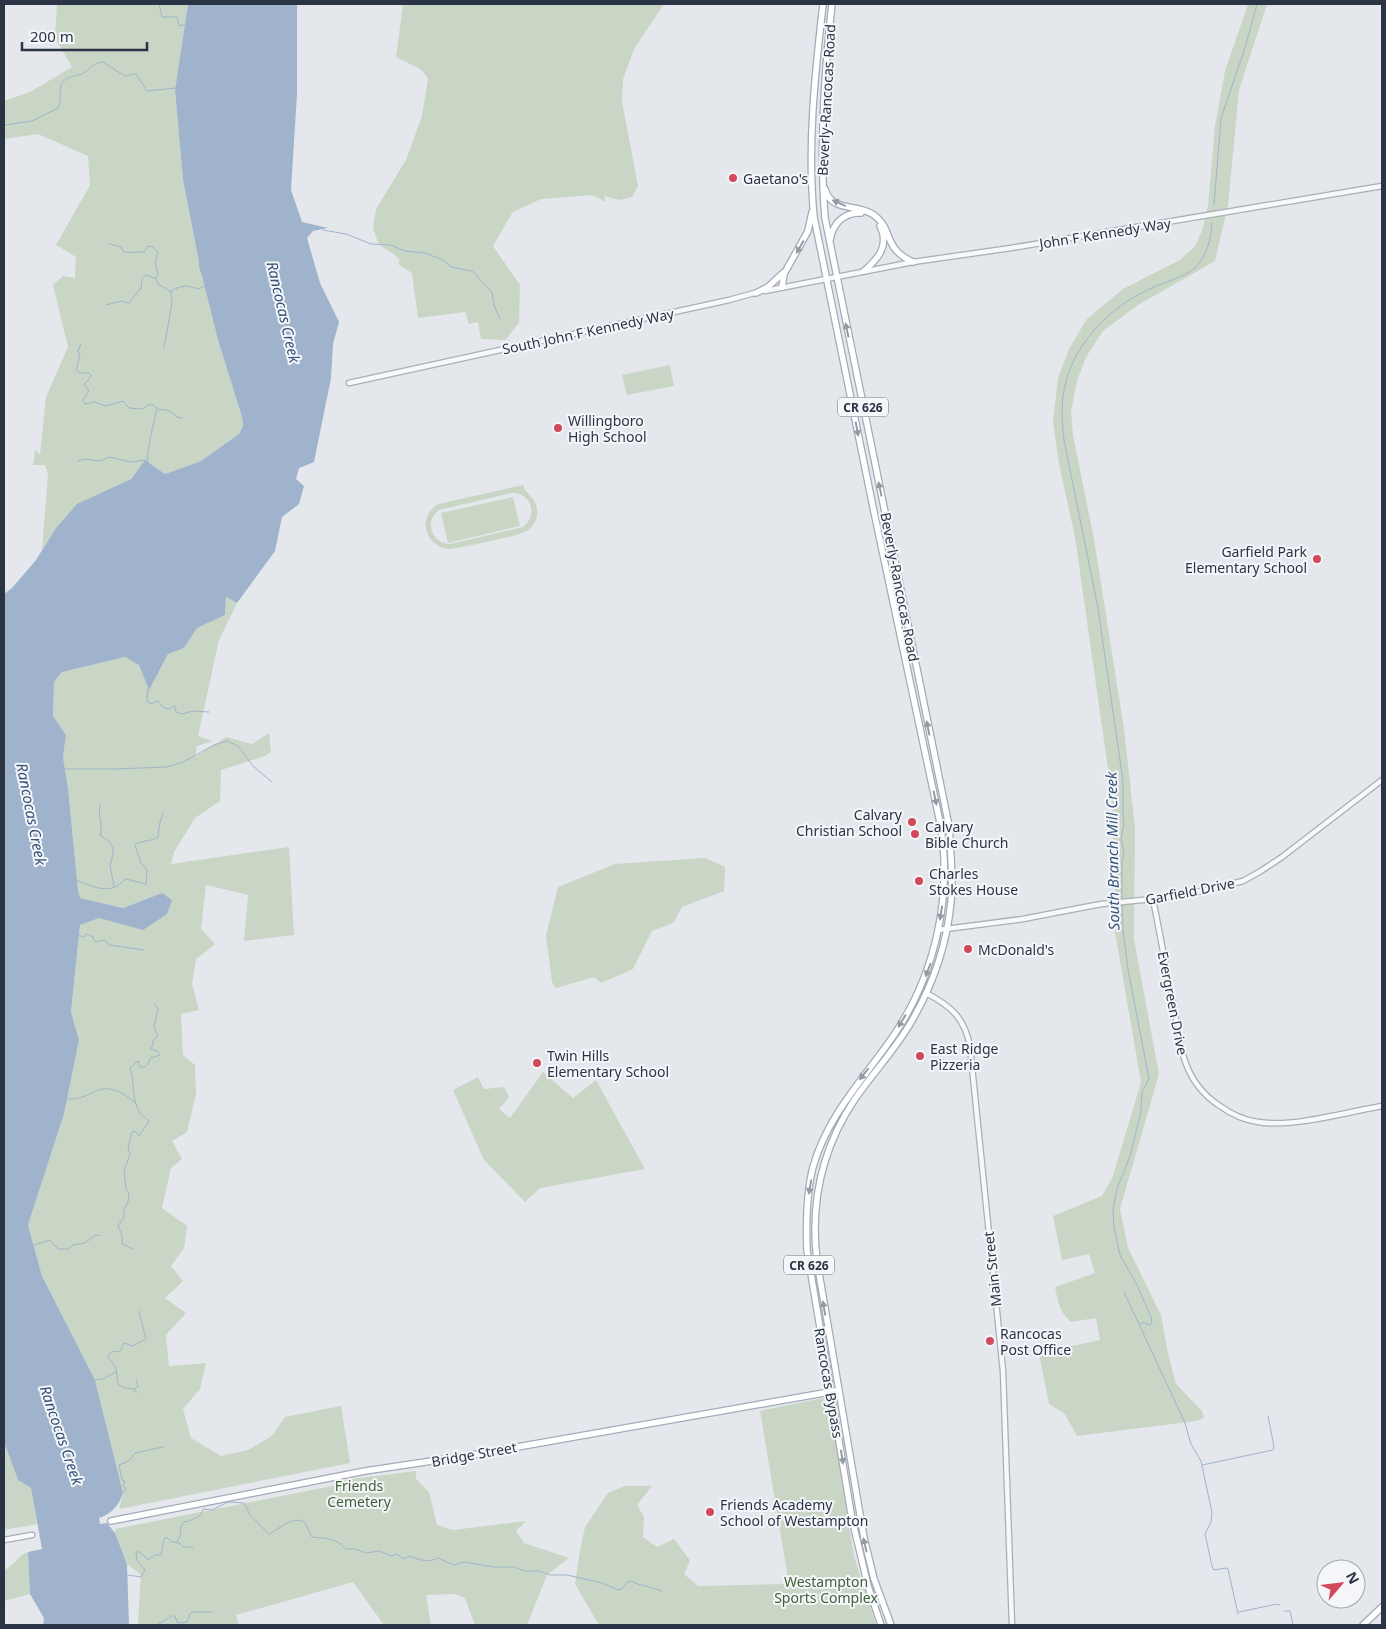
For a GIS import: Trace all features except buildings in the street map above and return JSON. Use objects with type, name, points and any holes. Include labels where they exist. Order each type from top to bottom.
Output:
[{"type":"main road","name":"Beverly-Rancocas Road","points":[[823,4],[812,143],[811,182],[813,205],[876,521],[941,827],[944,878],[938,930],[927,973],[894,1035],[850,1092],[823,1140]]},
{"type":"main road","name":"Beverly-Rancocas Road","points":[[831,1141],[854,1100],[899,1042],[926,993],[934,974],[946,929],[951,902],[952,858],[949,826],[824,218],[822,136],[832,4]]},
{"type":"main road","points":[[822,174],[830,199],[843,206],[859,209],[874,215],[884,226],[897,253],[913,262]]},
{"type":"main road","points":[[782,287],[786,270],[808,231],[813,205]]},
{"type":"main road","points":[[829,247],[834,227],[841,218],[853,212],[860,212],[873,218],[882,230],[883,244],[876,260],[864,271]]},
{"type":"main road","points":[[756,292],[776,281],[786,270]]},
{"type":"main road","points":[[894,1035],[899,1042]]},
{"type":"main road","name":"Rancocas Bypass","points":[[823,1140],[813,1167],[808,1196],[807,1250],[859,1553],[881,1625]]},
{"type":"main road","name":"Rancocas Bypass","points":[[831,1141],[823,1163],[818,1188],[814,1236],[864,1538],[874,1580],[891,1625]]},
{"type":"main road","name":"Bridge Street","points":[[111,1520],[340,1476],[472,1455],[838,1390]]},
{"type":"main road","points":[[1363,1625],[1382,1607]]},
{"type":"street","name":"John F Kennedy Way","points":[[827,279],[913,262],[1011,248],[1382,186]]},
{"type":"street","name":"South John F Kennedy Way","points":[[350,383],[729,300],[756,292],[827,279]]},
{"type":"street","name":"Garfield Drive","points":[[938,930],[1023,919],[1101,904],[1153,899],[1230,885],[1254,876],[1282,857],[1382,780]]},
{"type":"street","name":"Evergreen Drive","points":[[1153,899],[1182,1055],[1192,1078],[1208,1098],[1236,1116],[1266,1123],[1299,1121],[1382,1106]]},
{"type":"street","name":"Main Street","points":[[926,993],[943,1002],[957,1014],[968,1035],[970,1047],[1003,1371],[1012,1625]]},
{"type":"street","points":[[4,1540],[32,1535]]},
{"type":"green space","points":[[57,4],[188,4],[175,90],[183,180],[201,272],[243,426],[239,434],[201,461],[165,474],[145,460],[131,479],[77,505],[56,528],[42,550],[48,474],[45,465],[33,465],[35,450],[40,454],[46,397],[68,347],[53,285],[63,276],[75,278],[76,257],[56,245],[90,185],[88,156],[38,134],[4,139],[4,101],[30,92],[72,67],[55,38]]},
{"type":"green space","points":[[403,4],[664,4],[634,49],[623,79],[622,102],[638,186],[632,197],[619,200],[604,196],[606,202],[592,195],[541,199],[513,212],[493,246],[520,285],[519,323],[505,340],[481,339],[478,322],[469,324],[465,312],[418,318],[412,273],[398,264],[400,260],[391,252],[379,245],[373,228],[376,209],[406,160],[422,116],[428,78],[420,69],[396,57]]},
{"type":"green space","points":[[1248,4],[1267,4],[1239,90],[1228,205],[1215,261],[1138,305],[1103,331],[1086,357],[1077,381],[1071,412],[1073,435],[1094,539],[1124,729],[1135,828],[1134,939],[1159,1074],[1120,1209],[1128,1248],[1161,1315],[1176,1384],[1202,1411],[1204,1418],[1196,1421],[1077,1436],[1065,1414],[1049,1404],[1039,1353],[1100,1340],[1096,1318],[1071,1322],[1061,1310],[1055,1287],[1095,1273],[1089,1254],[1062,1260],[1053,1216],[1102,1196],[1113,1176],[1141,1082],[1115,932],[1115,870],[1111,790],[1075,537],[1059,464],[1053,422],[1058,378],[1069,349],[1086,320],[1123,289],[1180,260],[1195,246],[1202,231],[1208,206],[1215,126],[1225,71]]},
{"type":"green space","points":[[670,365],[674,386],[627,395],[622,375]]},
{"type":"green space","points":[[523,485],[537,506],[537,517],[532,527],[522,533],[449,549],[434,543],[426,530],[427,516],[438,504]],"holes":[[[512,493],[519,494],[531,506],[530,517],[523,527],[450,544],[443,543],[434,536],[431,525],[434,515],[439,510]]]},
{"type":"green space","points":[[513,497],[520,526],[448,543],[441,513]]},
{"type":"green space","points":[[226,597],[237,603],[219,640],[198,736],[213,741],[197,746],[195,757],[226,737],[252,744],[269,733],[271,752],[265,756],[221,770],[220,801],[195,818],[174,852],[171,864],[289,847],[294,935],[244,941],[248,895],[206,885],[201,929],[215,944],[196,959],[192,984],[199,1010],[181,1014],[183,1055],[195,1065],[196,1094],[187,1132],[172,1141],[182,1159],[171,1168],[162,1208],[187,1226],[184,1248],[171,1266],[183,1281],[165,1298],[186,1313],[166,1335],[169,1366],[206,1363],[200,1389],[183,1409],[191,1438],[221,1456],[248,1450],[272,1436],[285,1417],[341,1406],[350,1463],[119,1509],[123,1493],[95,1380],[42,1276],[28,1225],[64,1114],[79,1040],[71,1012],[80,925],[99,918],[143,929],[162,893],[123,908],[80,898],[63,757],[66,735],[53,716],[54,682],[62,672],[125,657],[139,665],[149,689],[168,654],[184,648],[197,628],[225,615]]},
{"type":"green space","points":[[705,858],[725,867],[724,891],[682,907],[673,923],[652,931],[633,969],[601,983],[594,977],[556,988],[552,982],[546,936],[558,887],[615,864]]},
{"type":"green space","points":[[543,1072],[573,1098],[596,1080],[645,1169],[540,1188],[525,1202],[484,1160],[453,1090],[478,1077],[484,1089],[504,1087],[509,1097],[499,1109],[510,1118]]},
{"type":"green space","name":"Westampton Sports Complex","points":[[823,1398],[830,1409],[854,1556],[876,1625],[599,1625],[575,1584],[579,1556],[585,1527],[608,1493],[625,1486],[652,1486],[637,1505],[644,1517],[643,1537],[657,1547],[674,1539],[690,1560],[684,1574],[698,1586],[789,1584],[760,1411]]},
{"type":"green space","points":[[4,1442],[18,1480],[31,1488],[37,1524],[4,1530]]},
{"type":"green space","name":"Friends Cemetery","points":[[416,1471],[416,1479],[429,1492],[437,1525],[453,1530],[526,1521],[516,1531],[524,1543],[569,1558],[547,1575],[527,1625],[475,1625],[465,1598],[456,1594],[426,1595],[431,1625],[384,1625],[353,1582],[236,1615],[239,1625],[141,1625],[138,1622],[141,1575],[127,1564],[115,1529],[337,1485],[337,1481]]},
{"type":"green space","points":[[28,1552],[30,1594],[4,1601],[4,1570]]},
{"type":"water","name":"Rancocas Creek","points":[[188,4],[297,4],[297,94],[291,190],[302,222],[328,228],[313,231],[307,238],[320,283],[339,322],[333,344],[331,378],[314,462],[299,468],[296,479],[304,486],[299,504],[282,517],[275,551],[237,603],[226,597],[225,615],[197,628],[184,648],[168,654],[149,690],[139,665],[125,657],[62,672],[54,682],[53,716],[66,735],[63,757],[80,898],[123,908],[162,893],[172,900],[167,914],[143,930],[99,918],[80,925],[71,1012],[79,1040],[64,1114],[28,1225],[42,1276],[95,1380],[123,1493],[114,1508],[108,1514],[99,1518],[100,1524],[107,1523],[115,1533],[127,1564],[129,1625],[43,1625],[44,1618],[30,1594],[28,1552],[42,1549],[31,1488],[18,1480],[4,1442],[4,594],[12,588],[36,560],[56,528],[77,504],[131,479],[145,460],[165,474],[201,461],[239,434],[243,426],[201,272],[183,180],[175,90]]},
{"type":"waterway","points":[[159,4],[162,17],[177,17],[179,26],[186,24]]},
{"type":"waterway","name":"South Branch Mill Creek","points":[[1214,205],[1221,118],[1244,51],[1257,4]]},
{"type":"waterway","points":[[4,125],[32,121],[58,108],[60,88],[63,82],[70,77],[82,74],[100,62],[125,76],[136,74],[147,91],[176,88]]},
{"type":"waterway","name":"South Branch Mill Creek","points":[[1122,900],[1122,863],[1124,851],[1121,839],[1124,824],[1123,781],[1098,608],[1064,440],[1063,396],[1074,359],[1092,332],[1103,320],[1129,300],[1195,268],[1203,258],[1208,247],[1212,223]]},
{"type":"waterway","points":[[323,230],[346,234],[371,244],[390,245],[405,251],[425,253],[443,260],[451,267],[472,271],[492,292],[494,305],[500,319]]},
{"type":"waterway","points":[[109,244],[121,247],[124,252],[144,252],[148,246],[153,247],[158,253],[155,262],[158,274],[156,279]]},
{"type":"waterway","points":[[200,262],[201,272]]},
{"type":"waterway","points":[[106,305],[121,301],[129,303],[141,288],[142,279],[146,275],[156,279],[158,284],[171,292]]},
{"type":"waterway","points":[[171,291],[181,287],[188,286],[198,289],[205,286]]},
{"type":"waterway","points":[[164,348],[172,303],[171,292]]},
{"type":"waterway","points":[[81,344],[78,351],[80,356],[76,370],[80,373],[89,373],[91,375],[84,384],[89,391],[83,400],[85,404],[95,402],[106,406],[123,401],[129,408],[142,409],[148,405],[153,405],[159,410],[169,411],[182,418]]},
{"type":"waterway","points":[[148,462],[149,444],[157,409]]},
{"type":"waterway","points":[[78,461],[82,459],[100,461],[109,457],[131,462],[147,460]]},
{"type":"waterway","points":[[148,688],[147,700],[150,704],[158,701],[164,708],[169,709],[175,706],[176,712],[182,714],[193,711],[209,712]]},
{"type":"waterway","points":[[64,769],[167,767],[183,762],[214,745],[227,741],[238,746],[253,766],[272,782]]},
{"type":"waterway","points":[[100,805],[100,835],[109,841],[113,847],[110,866],[114,886]]},
{"type":"waterway","points":[[75,880],[107,889],[118,885],[126,879],[146,884],[147,870],[141,863],[135,845],[158,837],[163,813]]},
{"type":"waterway","name":"South Branch Mill Creek","points":[[1122,904],[1128,969],[1149,1079],[1142,1092],[1141,1111],[1130,1156],[1117,1189],[1113,1210],[1114,1228],[1120,1255],[1137,1285],[1151,1317],[1152,1323],[1150,1325],[1143,1322],[1140,1325]]},
{"type":"waterway","points":[[79,935],[83,937],[87,934],[93,937],[95,942],[105,940],[109,945],[144,950]]},
{"type":"waterway","points":[[133,1249],[122,1244],[122,1235],[118,1226],[124,1217],[129,1194],[126,1189],[124,1170],[130,1155],[128,1148],[132,1132],[135,1131],[139,1136],[149,1121],[137,1108],[130,1068],[138,1061],[140,1067],[145,1067],[151,1058],[160,1055],[157,1051],[150,1049],[153,1045],[153,1040],[158,1036],[154,1027],[158,1009],[154,1004]]},
{"type":"waterway","points":[[68,1099],[86,1096],[102,1089],[111,1089],[120,1092],[135,1103]]},
{"type":"waterway","points":[[34,1245],[50,1240],[58,1249],[68,1249],[73,1245],[85,1243],[94,1236],[100,1235]]},
{"type":"waterway","name":"South Branch Mill Creek","points":[[1124,1292],[1185,1423],[1191,1444],[1201,1461],[1212,1513],[1211,1522],[1205,1534],[1212,1566],[1214,1570],[1228,1569],[1238,1614]]},
{"type":"waterway","points":[[137,1392],[134,1389],[125,1388],[118,1384],[116,1368],[108,1357],[111,1352],[120,1351],[124,1343],[133,1346],[146,1339],[139,1311]]},
{"type":"waterway","points":[[95,1380],[103,1379],[116,1372]]},
{"type":"waterway","points":[[135,1389],[138,1386],[136,1379]]},
{"type":"waterway","points":[[1202,1465],[1273,1450],[1268,1416]]},
{"type":"waterway","points":[[121,1494],[126,1489],[123,1485],[125,1481],[122,1480],[119,1465],[129,1461],[135,1453],[163,1447]]},
{"type":"waterway","points":[[177,1542],[181,1534],[180,1528],[183,1522],[201,1515],[203,1509],[212,1510],[228,1502],[244,1503],[250,1515],[269,1534],[290,1522],[300,1520],[305,1523],[312,1537],[330,1539],[338,1542],[346,1549],[355,1549],[366,1553],[379,1551],[391,1556],[397,1554],[403,1559],[409,1556],[427,1561],[438,1558],[454,1565],[464,1562],[493,1567],[514,1567],[525,1571],[539,1571],[550,1575],[567,1575],[602,1583],[618,1590],[631,1581],[663,1592]]},
{"type":"waterway","points":[[128,1575],[141,1577],[145,1570],[137,1560],[136,1552],[140,1552],[148,1560],[155,1555],[161,1555],[166,1537],[172,1542],[180,1543],[183,1547],[193,1547]]},
{"type":"waterway","points":[[1239,1612],[1280,1605]]},
{"type":"waterway","points":[[1284,1611],[1290,1611],[1293,1625]]},
{"type":"waterway","points":[[157,1625],[172,1616],[175,1616],[177,1622],[180,1623],[187,1622],[190,1614],[193,1612],[212,1612]]},
{"type":"place","name":"Gaetano's","points":[[733,178]]},
{"type":"place","name":"Willingboro High School","points":[[558,428]]},
{"type":"place","name":"Garfield Park Elementary School","points":[[1317,559]]},
{"type":"place","name":"Calvary Christian School","points":[[912,822]]},
{"type":"place","name":"Calvary Bible Church","points":[[915,834]]},
{"type":"place","name":"Charles Stokes House","points":[[919,881]]},
{"type":"place","name":"McDonald's","points":[[968,949]]},
{"type":"place","name":"East Ridge Pizzeria","points":[[920,1056]]},
{"type":"place","name":"Twin Hills Elementary School","points":[[537,1063]]},
{"type":"place","name":"Rancocas Post Office","points":[[990,1341]]},
{"type":"place","name":"Friends Academy School of Westampton","points":[[710,1512]]}]
